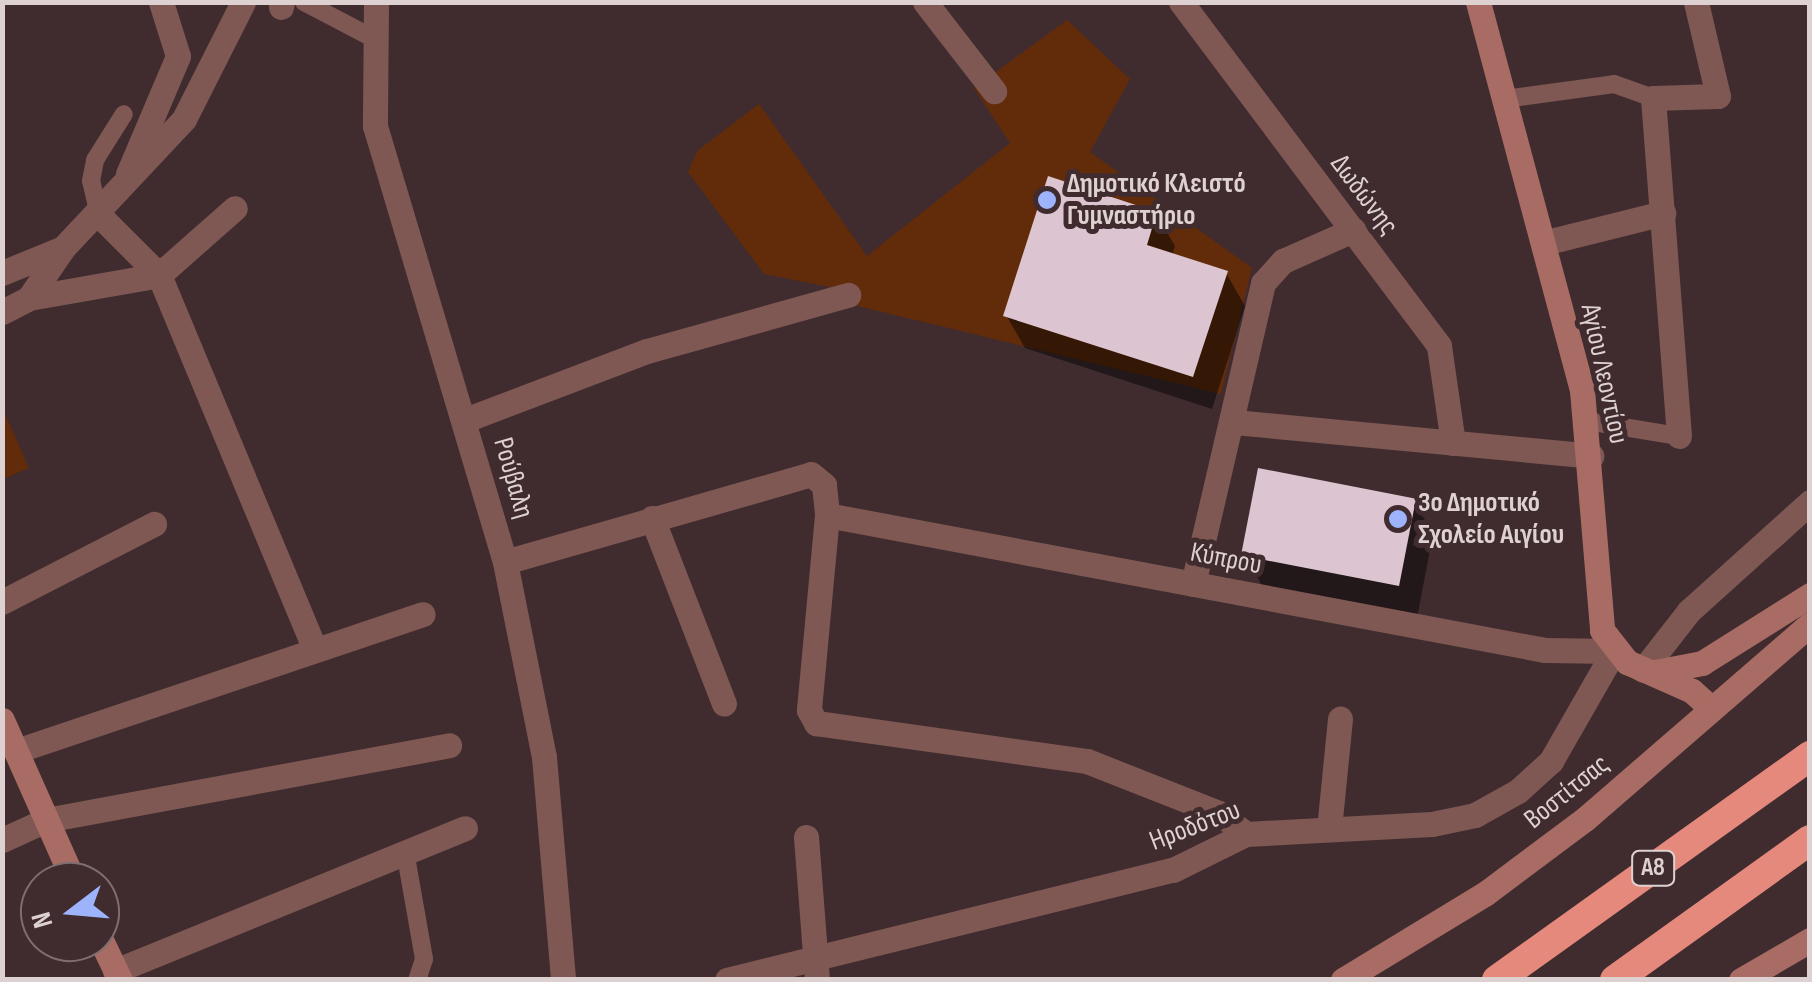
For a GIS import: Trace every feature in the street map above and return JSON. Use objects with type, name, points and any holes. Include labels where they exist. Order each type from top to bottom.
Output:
[{"type":"highway","name":"Α8","points":[[1497,980],[1810,756]]},
{"type":"highway","name":"Α8","points":[[1614,980],[1810,840]]},
{"type":"street","points":[[122,188],[178,56],[161,2]]},
{"type":"street","points":[[29,298],[63,248],[184,119],[243,2]]},
{"type":"street","name":"Ρούβαλη","points":[[376,2],[372,37],[376,126],[389,187],[465,420],[505,562],[544,758],[563,980]]},
{"type":"street","points":[[925,2],[994,91]]},
{"type":"street","name":"Δωδώνης","points":[[1181,2],[1438,346],[1453,443]]},
{"type":"street","name":"Αγίου Λεοντίου","points":[[1478,2],[1588,420],[1600,621],[1614,651]]},
{"type":"street","points":[[1679,436],[1653,98],[1718,96],[1696,2]]},
{"type":"street","points":[[2,312],[29,298],[159,275],[236,208]]},
{"type":"street","points":[[1543,243],[1663,214]]},
{"type":"street","points":[[98,215],[159,275],[314,647]]},
{"type":"street","points":[[1193,584],[1234,422],[1263,284],[1272,268],[1352,230]]},
{"type":"street","points":[[2,274],[63,248]]},
{"type":"street","points":[[465,420],[646,351],[848,295]]},
{"type":"street","points":[[1234,422],[1591,456]]},
{"type":"street","points":[[505,562],[811,474],[824,485],[827,516],[808,710],[818,725],[1088,761],[1219,813],[1246,834]]},
{"type":"street","points":[[1649,671],[1689,612],[1810,502]]},
{"type":"street","name":"Κύπρου","points":[[827,516],[1561,652],[1614,651]]},
{"type":"street","points":[[652,518],[724,704]]},
{"type":"street","points":[[2,602],[154,524]]},
{"type":"street","points":[[1649,671],[1702,662],[1810,595]]},
{"type":"street","points":[[16,750],[314,647],[423,614]]},
{"type":"street","name":"Βοστίτσας","points":[[1344,980],[1486,893],[1585,819],[1810,624]]},
{"type":"street","points":[[1614,651],[1711,708]]},
{"type":"street","name":"Ηροδότου","points":[[727,980],[816,968],[1173,870],[1246,834],[1447,822],[1503,802],[1558,752],[1614,651]]},
{"type":"street","points":[[1329,829],[1340,719]]},
{"type":"street","points":[[2,720],[65,862]]},
{"type":"street","points":[[2,840],[46,820],[449,744]]},
{"type":"street","points":[[118,975],[465,828]]},
{"type":"street","points":[[806,838],[816,968]]},
{"type":"street","points":[[1741,980],[1810,940]]},
{"type":"lane","points":[[289,4],[372,37]]},
{"type":"lane","points":[[1505,99],[1614,84],[1653,98]]},
{"type":"lane","points":[[98,215],[91,181],[95,160],[124,114]]},
{"type":"lane","points":[[1588,420],[1679,436]]},
{"type":"lane","points":[[405,852],[424,959],[418,980]]},
{"type":"shaded area","name":"Δημοτικό Κλειστό Γυμναστήριο","points":[[1067,20],[1130,79],[1090,152],[1252,268],[1221,394],[845,303],[840,289],[764,274],[688,172],[697,151],[759,104],[867,256],[1010,143],[974,88]]},
{"type":"shaded area","points":[[2,407],[29,468],[3,479],[2,479]]},
{"type":"building","points":[[1048,176],[1157,212],[1147,245],[1228,271],[1193,377],[1003,316]]},
{"type":"building","points":[[1258,468],[1416,499],[1399,586],[1241,555]]},
{"type":"place","name":"Δημοτικό Κλειστό Γυμναστήριο","points":[[1047,200]]},
{"type":"place","name":"3ο Δημοτικό Σχολείο Αιγίου","points":[[1398,519]]}]
